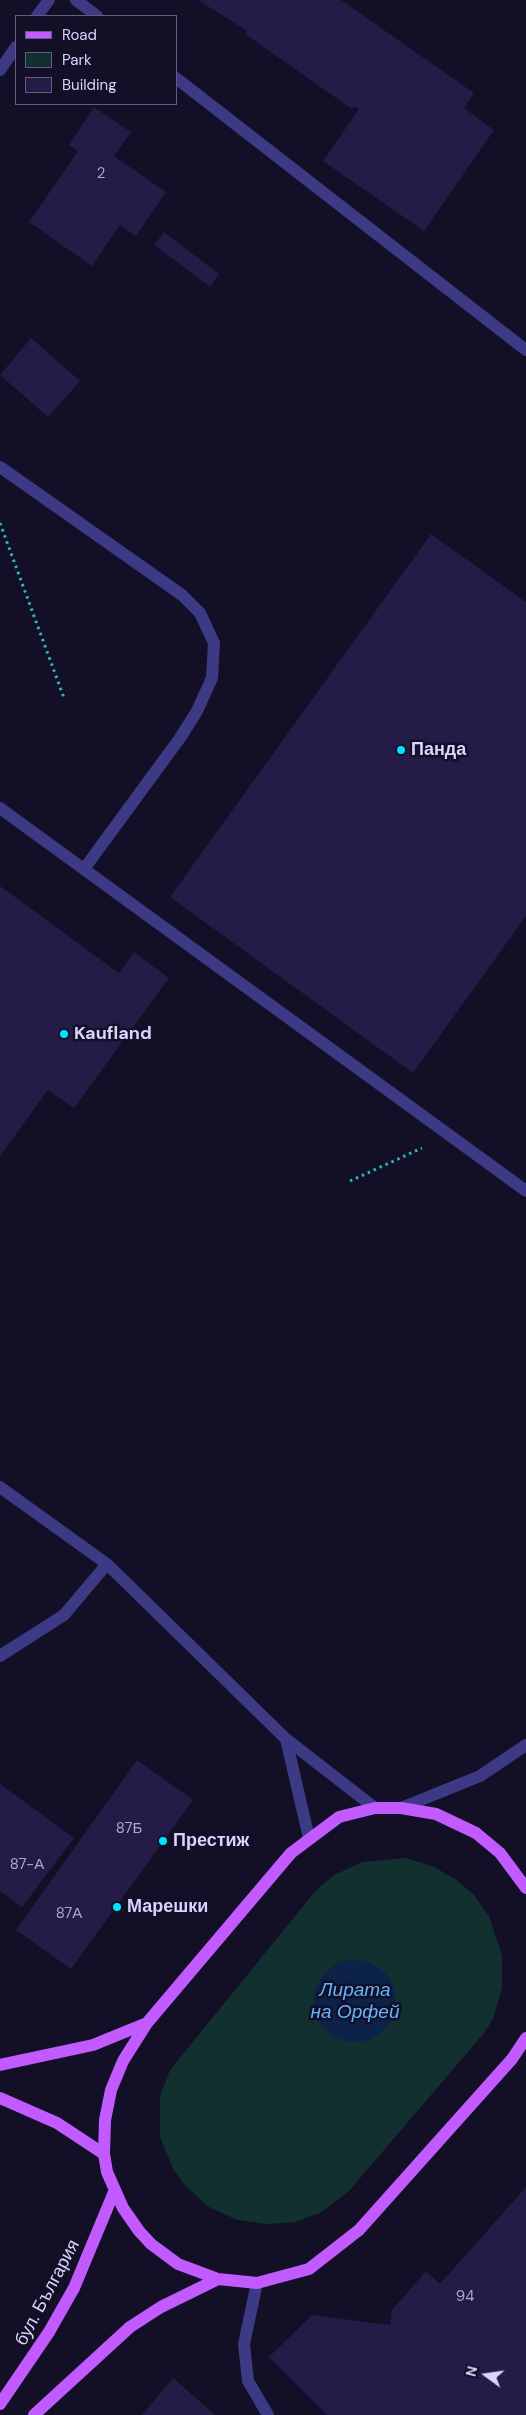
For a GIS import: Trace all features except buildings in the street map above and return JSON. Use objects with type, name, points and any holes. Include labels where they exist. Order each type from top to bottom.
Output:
[{"type":"main road","points":[[526,1888],[500,1853],[476,1832],[436,1814],[402,1808],[374,1808],[339,1817],[291,1853],[147,2023],[123,2061],[111,2090],[105,2120],[104,2154],[107,2172],[114,2192],[139,2232],[151,2244],[178,2264],[218,2279],[257,2283],[309,2269],[348,2241],[512,2059],[526,2038]]},
{"type":"main road","points":[[0,2065],[93,2045],[147,2023]]},
{"type":"main road","points":[[512,2059],[526,2054]]},
{"type":"main road","points":[[0,2098],[57,2123],[104,2154]]},
{"type":"main road","name":"бул. България","points":[[0,2404],[30,2363],[74,2288],[114,2192]]},
{"type":"main road","points":[[34,2415],[130,2327],[161,2307],[218,2279]]},
{"type":"street","points":[[38,15],[48,0]]},
{"type":"street","points":[[76,0],[96,15]]},
{"type":"street","points":[[0,70],[15,48]]},
{"type":"street","points":[[178,80],[526,350]]},
{"type":"street","points":[[0,467],[182,595],[200,613],[214,643],[212,678],[197,711],[180,738],[84,869]]},
{"type":"street","points":[[0,808],[526,1191]]},
{"type":"street","points":[[0,1487],[107,1564],[286,1739],[374,1808]]},
{"type":"street","points":[[0,1656],[64,1615],[107,1564]]},
{"type":"street","points":[[286,1739],[309,1838]]},
{"type":"street","points":[[402,1808],[480,1776],[526,1745]]},
{"type":"street","points":[[257,2283],[244,2344],[248,2381],[268,2415]]},
{"type":"path","points":[[0,524],[64,698]]},
{"type":"path","points":[[350,1181],[450,1136]]},
{"type":"green space","points":[[406,1858],[434,1867],[455,1879],[474,1895],[489,1916],[502,1956],[502,1988],[493,2019],[484,2033],[349,2191],[322,2212],[296,2222],[266,2224],[237,2220],[207,2206],[184,2184],[173,2169],[160,2137],[160,2096],[170,2070],[323,1884],[336,1874],[362,1862]]},
{"type":"water","name":"Лирата на Орфей","points":[[347,1960],[363,1960],[378,1967],[389,1978],[396,1993],[393,2017],[384,2030],[363,2042],[347,2042],[332,2035],[321,2024],[314,2009],[314,1993],[321,1978],[332,1967]]},
{"type":"place","name":"Панда","points":[[401,750]]},
{"type":"place","name":"Kaufland","points":[[64,1034]]},
{"type":"place","name":"Престиж","points":[[163,1841]]},
{"type":"place","name":"Марешки","points":[[117,1907]]}]
